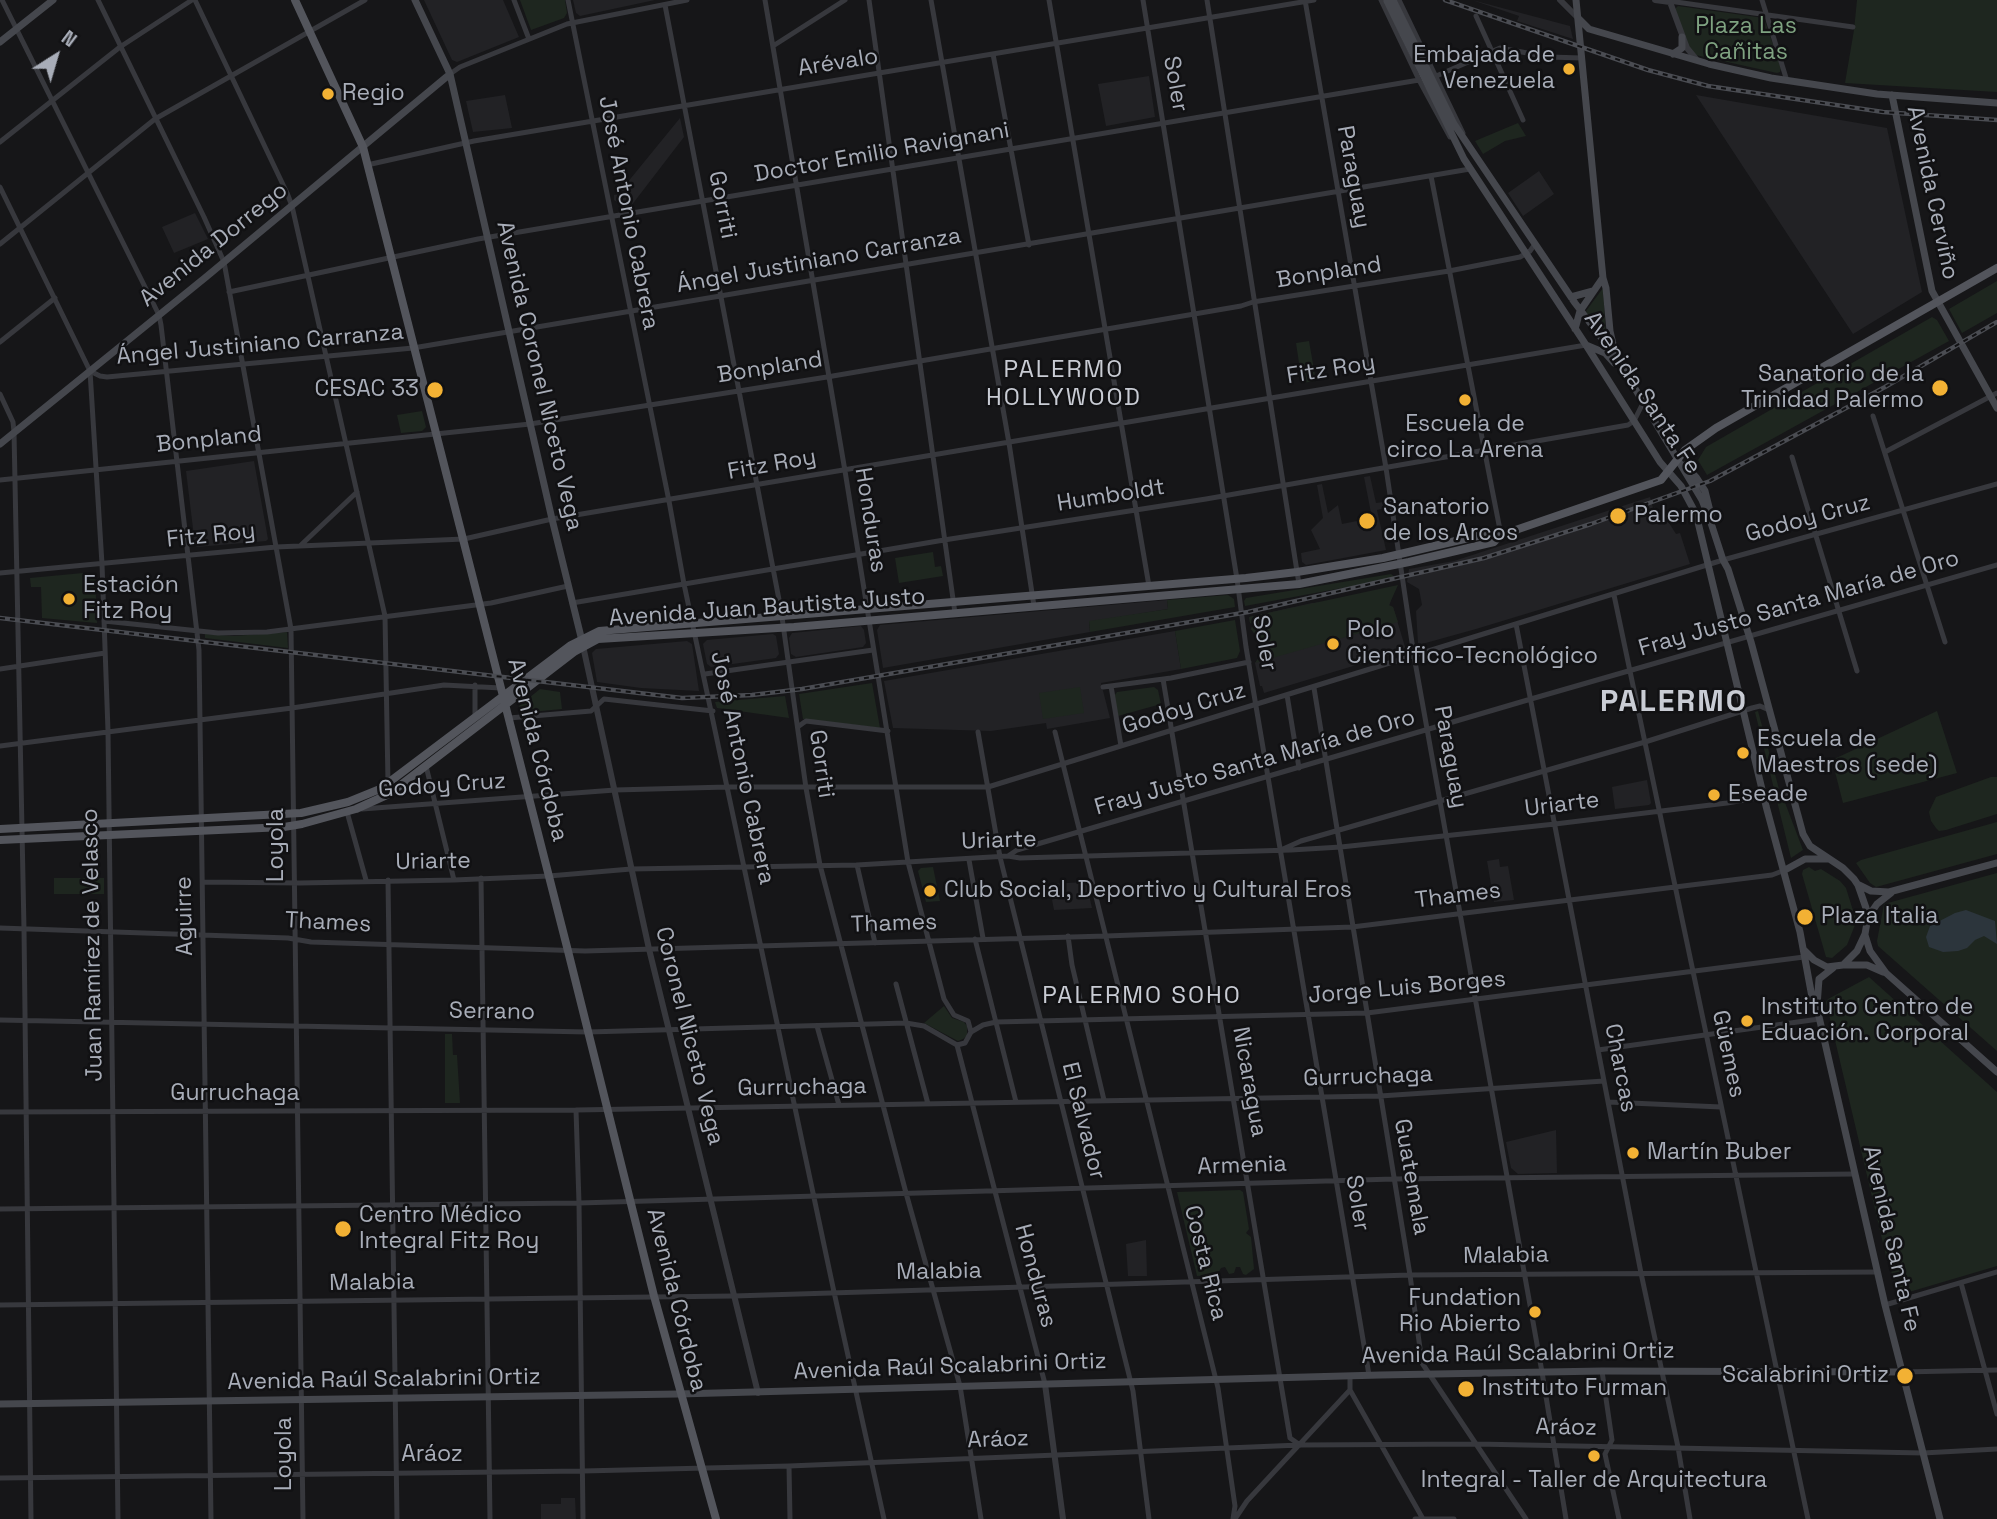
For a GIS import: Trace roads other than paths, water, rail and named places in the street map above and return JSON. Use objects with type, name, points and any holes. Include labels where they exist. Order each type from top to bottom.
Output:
[{"type":"main road","points":[[0,42],[53,0]]},
{"type":"main road","name":"Avenida Córdoba","points":[[295,0],[363,147],[368,165],[679,1394],[716,1519]]},
{"type":"main road","name":"Avenida Coronel Niceto Vega","points":[[415,0],[450,74],[582,642]]},
{"type":"main road","points":[[1384,0],[1454,143]]},
{"type":"main road","name":"Avenida Santa Fe","points":[[1384,0],[1454,124],[1580,311],[1616,357],[1678,458],[1711,523],[1728,569],[1771,712],[1793,792],[1796,814],[1805,839],[1810,846],[1830,859]]},
{"type":"main road","points":[[1576,0],[1603,278],[1616,357]]},
{"type":"main road","points":[[1578,18],[1589,29],[1698,61],[1787,81],[1877,94],[1997,103]]},
{"type":"main road","points":[[1672,54],[1682,48],[1682,37]]},
{"type":"main road","name":"Avenida Dorrego","points":[[0,444],[450,74]]},
{"type":"main road","points":[[1877,94],[1896,111],[1902,101],[1912,97]]},
{"type":"main road","name":"Avenida Cerviño","points":[[1892,95],[1928,274],[1937,302],[1994,394],[1997,408]]},
{"type":"main road","name":"Avenida Santa Fe","points":[[1454,143],[1667,473],[1681,486],[1696,514],[1779,856],[1785,870],[1812,997],[1885,1305],[1940,1519]]},
{"type":"main road","points":[[1470,169],[1483,174],[1501,201],[1512,211]]},
{"type":"main road","name":"Avenida Juan Bautista Justo","points":[[0,839],[295,825],[356,809],[380,800],[582,642],[615,637],[783,627],[1299,584],[1494,542],[1501,535],[1661,480],[1693,444],[1723,424],[1997,268]]},
{"type":"main road","points":[[1575,329],[1580,311],[1603,278]]},
{"type":"main road","points":[[1571,298],[1594,291]]},
{"type":"main road","points":[[1586,345],[1605,353],[1630,382]]},
{"type":"main road","name":"Avenida Juan Bautista Justo","points":[[0,829],[295,814],[348,802],[372,793],[388,783],[475,716],[502,691],[582,642],[608,630],[1237,579],[1297,572],[1399,554],[1490,533],[1501,535]]},
{"type":"main road","points":[[1785,870],[1805,859],[1830,859],[1843,868],[1858,885],[1868,917]]},
{"type":"main road","points":[[1858,885],[1878,892],[1894,891],[1997,863]]},
{"type":"main road","points":[[1843,965],[1855,954],[1865,934],[1868,917],[1877,904],[1894,891]]},
{"type":"main road","points":[[1865,934],[1870,951],[1886,973],[1997,1072]]},
{"type":"main road","points":[[1804,953],[1833,968],[1843,965],[1867,965],[1886,973]]},
{"type":"main road","name":"Avenida Santa Fe","points":[[1816,1008],[1819,979],[1833,968]]},
{"type":"main road","name":"Avenida Raúl Scalabrini Ortiz","points":[[0,1404],[758,1393],[1281,1376],[1602,1371],[1902,1372]]},
{"type":"street","name":"Aguirre","points":[[2,0],[159,315],[197,630],[201,719],[211,1519]]},
{"type":"street","name":"Loyola","points":[[98,0],[224,262],[291,629],[303,1519]]},
{"type":"street","points":[[0,142],[120,47],[193,0],[292,206],[385,615],[388,783]]},
{"type":"street","points":[[0,244],[155,119],[365,0]]},
{"type":"street","points":[[514,0],[529,39]]},
{"type":"street","name":"José Antonio Cabrera","points":[[568,0],[684,584],[884,1519]]},
{"type":"street","points":[[450,74],[460,67],[573,22],[687,0]]},
{"type":"street","name":"Honduras","points":[[765,0],[908,862],[947,1006],[954,1015],[968,1021],[971,1032]]},
{"type":"street","points":[[773,46],[845,0]]},
{"type":"street","points":[[869,0],[955,613]]},
{"type":"street","points":[[932,0],[1009,443],[1034,606]]},
{"type":"street","points":[[1049,0],[1150,597]]},
{"type":"street","name":"Soler","points":[[1143,0],[1249,662],[1369,1375]]},
{"type":"street","points":[[1206,0],[1299,584]]},
{"type":"street","name":"Arévalo","points":[[368,165],[466,142],[1314,0]]},
{"type":"street","name":"Avenida Santa Fe","points":[[1384,0],[1419,80],[1442,126],[1454,143]]},
{"type":"street","name":"Avenida Santa Fe","points":[[1399,0],[1467,142]]},
{"type":"street","points":[[1561,0],[1578,18]]},
{"type":"street","points":[[1655,0],[1853,27]]},
{"type":"street","points":[[1762,0],[1787,81]]},
{"type":"street","name":"Paraguay","points":[[1305,1],[1386,468],[1414,656],[1525,1273],[1566,1519]]},
{"type":"street","points":[[1669,1],[1690,54],[1698,61]]},
{"type":"street","name":"Gorriti","points":[[665,5],[782,617],[806,788],[820,865],[960,1386],[981,1519]]},
{"type":"street","points":[[1476,16],[1523,120]]},
{"type":"street","points":[[1434,77],[1504,47],[1549,57],[1582,58]]},
{"type":"street","points":[[993,54],[1029,244]]},
{"type":"street","name":"Doctor Emilio Ravignani","points":[[229,292],[487,237],[1419,80]]},
{"type":"street","name":"Ángel Justiniano Carranza","points":[[90,371],[107,377],[413,348],[1470,169]]},
{"type":"street","points":[[1431,176],[1501,535]]},
{"type":"street","points":[[0,187],[90,371]]},
{"type":"street","points":[[1526,254],[1535,244]]},
{"type":"street","name":"Bonpland","points":[[0,480],[530,424],[1104,330],[1253,302],[1449,271],[1526,254]]},
{"type":"street","points":[[0,342],[55,298]]},
{"type":"street","name":"Fitz Roy","points":[[0,573],[301,545],[464,539],[552,519],[1586,345]]},
{"type":"street","name":"Juan Ramírez de Velasco","points":[[90,371],[102,564],[108,731],[118,1519]]},
{"type":"street","points":[[0,394],[13,422],[14,432],[24,929],[31,1519]]},
{"type":"street","points":[[1885,452],[1994,394]]},
{"type":"street","points":[[1634,421],[1643,403]]},
{"type":"street","points":[[1873,416],[1945,642]]},
{"type":"street","name":"Humboldt","points":[[572,603],[1386,468],[1628,425],[1634,421]]},
{"type":"street","points":[[1792,457],[1857,671]]},
{"type":"street","name":"Godoy Cruz","points":[[356,809],[615,790],[988,787],[1723,560],[1904,512],[1997,484]]},
{"type":"street","points":[[301,545],[357,492]]},
{"type":"street","name":"Fray Justo Santa María de Oro","points":[[1008,856],[1017,850],[1997,565]]},
{"type":"street","points":[[104,621],[234,634],[479,604],[568,586]]},
{"type":"street","name":"Güemes","points":[[1614,595],[1808,1519]]},
{"type":"street","name":"Charcas","points":[[1516,624],[1690,1519]]},
{"type":"street","name":"Avenida Coronel Niceto Vega","points":[[582,642],[592,687]]},
{"type":"street","points":[[705,674],[873,650]]},
{"type":"street","points":[[0,669],[105,653]]},
{"type":"street","points":[[1103,687],[1163,679],[1249,662]]},
{"type":"street","name":"Nicaragua","points":[[1163,679],[1290,1438],[1300,1445]]},
{"type":"street","points":[[0,746],[452,684],[475,685],[502,691]]},
{"type":"street","points":[[475,685],[475,716]]},
{"type":"street","points":[[1111,686],[1121,746]]},
{"type":"street","name":"Coronel Niceto Vega","points":[[592,687],[649,949],[758,1393]]},
{"type":"street","name":"Guatemala","points":[[1314,688],[1422,1363],[1526,1519]]},
{"type":"street","points":[[1287,695],[1299,768]]},
{"type":"street","points":[[509,718],[591,710],[604,699],[713,711]]},
{"type":"street","points":[[1280,850],[1760,706],[1771,712]]},
{"type":"street","points":[[798,727],[806,721],[888,731]]},
{"type":"street","name":"El Salvador","points":[[978,732],[1000,858],[1130,1381],[1149,1519]]},
{"type":"street","name":"Costa Rica","points":[[1055,732],[1216,1379],[1235,1506],[1234,1519]]},
{"type":"street","points":[[426,766],[454,880]]},
{"type":"street","name":"Uriarte","points":[[203,882],[454,880],[631,869],[1340,847],[1555,824],[1793,792]]},
{"type":"street","points":[[346,812],[366,880]]},
{"type":"street","points":[[969,860],[983,938]]},
{"type":"street","points":[[857,864],[875,943]]},
{"type":"street","name":"Thames","points":[[0,928],[568,951],[1105,936],[1352,927],[1772,875],[1785,870]]},
{"type":"street","points":[[481,878],[491,1519]]},
{"type":"street","points":[[388,880],[397,1519]]},
{"type":"street","points":[[1068,936],[1104,1100]]},
{"type":"street","points":[[975,939],[1016,1102]]},
{"type":"street","name":"Jorge Luis Borges","points":[[971,1032],[996,1022],[1367,1013],[1693,973],[1804,953]]},
{"type":"street","points":[[896,985],[928,1104]]},
{"type":"street","points":[[1598,1050],[1819,1019]]},
{"type":"street","name":"Serrano","points":[[0,1020],[588,1032],[906,1023],[924,1026],[957,1045]]},
{"type":"street","points":[[817,1026],[839,1105]]},
{"type":"street","points":[[957,1045],[965,1043],[971,1032]]},
{"type":"street","name":"Honduras","points":[[957,1045],[1045,1384],[1063,1519]]},
{"type":"street","name":"Gurruchaga","points":[[0,1112],[576,1110],[1380,1096],[1604,1081]]},
{"type":"street","points":[[1608,1102],[1721,1107]]},
{"type":"street","points":[[576,1110],[583,1519]]},
{"type":"street","name":"Armenia","points":[[0,1209],[579,1203],[1394,1179],[1855,1174]]},
{"type":"street","name":"Malabia","points":[[0,1306],[734,1296],[1351,1276],[1878,1272]]},
{"type":"street","points":[[1885,1305],[1997,1272]]},
{"type":"street","points":[[1961,1283],[1997,1414]]},
{"type":"street","points":[[1902,1372],[1997,1370]]},
{"type":"street","points":[[1602,1371],[1612,1440],[1605,1454],[1619,1519]]},
{"type":"street","points":[[1350,1376],[1350,1390],[1423,1519]]},
{"type":"street","points":[[1234,1519],[1247,1501],[1350,1390]]},
{"type":"street","name":"Aráoz","points":[[0,1478],[789,1466],[1300,1445],[1476,1444],[1923,1453],[1997,1449]]},
{"type":"street","points":[[789,1466],[790,1519]]},
{"type":"street","points":[[1415,1519],[1454,1519]]},
{"type":"railway","points":[[1445,0],[1648,70],[1708,86],[1883,112],[1997,120]]},
{"type":"railway","points":[[0,618],[682,698],[752,695],[802,689],[1248,612],[1484,558],[1591,524],[1710,481],[1885,387],[1997,322]]},
{"type":"place","name":"Embajada de Venezuela","points":[[1569,69]]},
{"type":"place","name":"Regio","points":[[328,94]]},
{"type":"place","name":"Sanatorio de la Trinidad Palermo","points":[[1940,388]]},
{"type":"place","name":"CESAC 33","points":[[435,390]]},
{"type":"place","name":"Escuela de circo La Arena","points":[[1465,400]]},
{"type":"place","name":"Palermo","points":[[1618,516]]},
{"type":"place","name":"Sanatorio de los Arcos","points":[[1367,521]]},
{"type":"place","name":"Estación Fitz Roy","points":[[69,599]]},
{"type":"place","name":"Polo Científico-Tecnológico","points":[[1333,644]]},
{"type":"place","name":"Escuela de Maestros (sede)","points":[[1743,753]]},
{"type":"place","name":"Eseade","points":[[1714,795]]},
{"type":"place","name":"Club Social, Deportivo y Cultural Eros","points":[[930,891]]},
{"type":"place","name":"Plaza Italia","points":[[1805,917]]},
{"type":"place","name":"Instituto Centro de Eduación. Corporal","points":[[1747,1021]]},
{"type":"place","name":"Martín Buber","points":[[1633,1153]]},
{"type":"place","name":"Centro Médico Integral Fitz Roy","points":[[343,1229]]},
{"type":"place","name":"Fundation Rio Abierto","points":[[1535,1312]]},
{"type":"place","name":"Scalabrini Ortiz","points":[[1905,1376]]},
{"type":"place","name":"Instituto Furman","points":[[1466,1389]]},
{"type":"place","name":"Integral - Taller de Arquitectura","points":[[1594,1456]]},
{"type":"district","name":"PALERMO HOLLYWOOD","points":[[1064,384]]},
{"type":"district","name":"PALERMO","points":[[1674,703]]},
{"type":"district","name":"PALERMO SOHO","points":[[1142,996]]},
{"type":"park label","name":"Plaza Las Cañitas","points":[[1746,40]]}]
